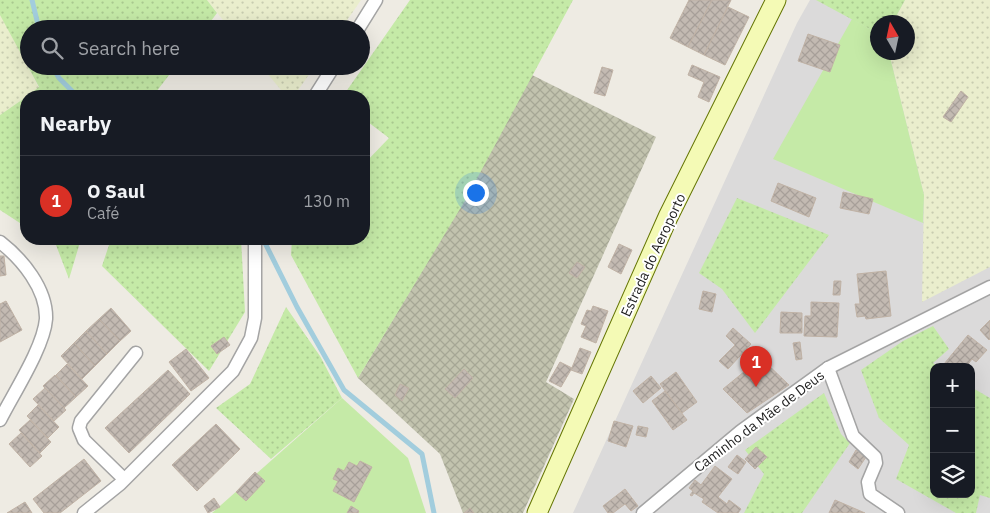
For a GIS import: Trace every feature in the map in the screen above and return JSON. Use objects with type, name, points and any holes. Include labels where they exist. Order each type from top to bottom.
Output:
[{"type":"main road","name":"Estrada do Aeroporto","points":[[537,513],[668,217],[776,0]]},
{"type":"street","points":[[364,20],[376,0]]},
{"type":"street","points":[[319,90],[328,75]]},
{"type":"street","points":[[0,242],[14,253],[28,272],[42,297],[46,318],[42,339],[0,420]]},
{"type":"street","points":[[84,513],[124,479],[233,371],[244,355],[251,338],[255,318],[255,245]]},
{"type":"street","name":"Caminho da Mãe de Deus","points":[[648,511],[741,431],[828,368],[990,287]]},
{"type":"street","points":[[124,479],[84,440],[79,428],[81,421],[136,353]]},
{"type":"street","points":[[828,368],[853,436],[875,458],[876,463],[868,482],[870,494],[898,513]]},
{"type":"shaded area","points":[[207,0],[361,0],[347,20],[223,20]]},
{"type":"shaded area","points":[[810,0],[990,0],[990,513],[573,513],[797,23]]},
{"type":"shaded area","points":[[905,0],[990,0],[990,267],[922,302],[924,195],[891,60],[915,60],[915,15],[897,15]]},
{"type":"shaded area","points":[[0,13],[20,51],[20,75],[32,75],[39,88],[36,90],[20,90],[20,101],[0,115]]},
{"type":"shaded area","points":[[268,75],[309,75],[298,90],[281,90]]},
{"type":"shaded area","points":[[532,75],[656,137],[546,382],[574,399],[523,513],[463,513],[440,454],[358,378],[465,199]]},
{"type":"green space","points":[[0,0],[207,0],[217,13],[212,20],[20,20],[20,52],[0,15]]},
{"type":"green space","points":[[410,0],[573,0],[466,199],[358,378],[291,255],[292,245],[370,245],[370,158],[389,138],[370,124],[370,90],[347,90],[358,75],[370,75],[370,57]]},
{"type":"green space","points":[[816,0],[905,0],[897,15],[870,15],[870,29]]},
{"type":"green space","points":[[852,19],[870,29],[870,60],[891,60],[924,195],[923,223],[773,159]]},
{"type":"green space","points":[[32,75],[169,75],[158,90],[35,90],[39,87]]},
{"type":"green space","points":[[20,101],[20,223],[0,210],[0,115]]},
{"type":"green space","points":[[737,198],[829,235],[755,333],[722,289],[699,273]]},
{"type":"green space","points":[[56,245],[79,245],[69,279]]},
{"type":"green space","points":[[109,245],[241,245],[245,312],[209,371],[102,266]]},
{"type":"green space","points":[[286,307],[320,356],[342,398],[271,459],[216,408],[250,384]]},
{"type":"green space","points":[[933,326],[949,349],[933,363],[930,363],[930,498],[975,498],[975,389],[990,398],[990,498],[980,495],[976,513],[956,513],[896,479],[909,445],[879,418],[861,370],[903,341]]},
{"type":"green space","points":[[824,393],[841,434],[850,443],[802,513],[744,513],[764,474],[745,450]]},
{"type":"green space","points":[[342,398],[408,458],[426,513],[212,513]]},
{"type":"building","points":[[689,0],[712,0],[688,47],[670,38]]},
{"type":"building","points":[[712,0],[731,0],[704,55],[688,47]]},
{"type":"building","points":[[728,7],[749,17],[725,65],[704,55]]},
{"type":"building","points":[[808,34],[840,45],[830,72],[798,61]]},
{"type":"building","points":[[692,65],[720,77],[709,102],[698,97],[704,82],[688,75]]},
{"type":"building","points":[[602,67],[613,70],[605,96],[594,93]]},
{"type":"building","points":[[961,91],[968,97],[951,122],[943,117]]},
{"type":"building","points":[[778,183],[816,198],[809,217],[771,201]]},
{"type":"building","points":[[843,192],[873,199],[869,214],[840,208]]},
{"type":"building","points":[[619,244],[632,250],[621,274],[608,267]]},
{"type":"building","points":[[0,256],[4,256],[6,275],[0,276]]},
{"type":"building","points":[[577,262],[585,267],[577,278],[569,273]]},
{"type":"building","points":[[886,271],[891,316],[866,319],[865,316],[857,317],[855,304],[860,304],[857,274]]},
{"type":"building","points":[[834,281],[841,281],[840,295],[833,295]]},
{"type":"building","points":[[703,291],[716,294],[712,312],[699,309]]},
{"type":"building","points":[[6,301],[22,330],[0,342],[0,304]]},
{"type":"building","points":[[811,302],[839,303],[837,337],[804,336],[805,316],[811,316]]},
{"type":"building","points":[[593,306],[608,311],[596,343],[581,337],[586,326],[581,324],[587,310],[591,311]]},
{"type":"building","points":[[111,308],[131,331],[120,341],[99,319]]},
{"type":"building","points":[[781,312],[802,313],[802,333],[780,333]]},
{"type":"building","points":[[99,319],[120,341],[107,354],[86,331]]},
{"type":"building","points":[[990,320],[990,339],[989,340],[980,330]]},
{"type":"building","points":[[733,328],[751,344],[728,369],[719,361],[735,345],[726,336]]},
{"type":"building","points":[[86,331],[107,354],[95,366],[74,343]]},
{"type":"building","points":[[968,335],[987,350],[976,362],[972,359],[969,363],[945,363]]},
{"type":"building","points":[[224,337],[230,345],[217,354],[211,346]]},
{"type":"building","points":[[800,342],[802,359],[796,360],[793,343]]},
{"type":"building","points":[[74,343],[95,366],[82,379],[61,356]]},
{"type":"building","points":[[580,348],[591,352],[582,374],[571,370]]},
{"type":"building","points":[[186,349],[209,378],[191,391],[169,362]]},
{"type":"building","points":[[761,358],[789,385],[747,413],[723,389]]},
{"type":"building","points":[[560,362],[572,368],[561,387],[549,381]]},
{"type":"building","points":[[67,364],[88,386],[76,397],[56,375]]},
{"type":"building","points":[[464,369],[473,378],[455,398],[445,389]]},
{"type":"building","points":[[168,370],[190,394],[129,453],[105,428]]},
{"type":"building","points":[[676,372],[697,402],[682,413],[660,384]]},
{"type":"building","points":[[55,375],[76,397],[64,408],[43,386]]},
{"type":"building","points":[[651,376],[661,388],[643,403],[633,391]]},
{"type":"building","points":[[400,384],[409,388],[402,401],[395,395]]},
{"type":"building","points":[[45,388],[66,410],[54,421],[33,399]]},
{"type":"building","points":[[665,391],[687,420],[673,430],[652,401]]},
{"type":"building","points":[[38,405],[59,427],[48,438],[27,416]]},
{"type":"building","points":[[30,420],[51,442],[40,453],[19,430]]},
{"type":"building","points":[[614,421],[633,426],[626,447],[608,441]]},
{"type":"building","points":[[216,424],[240,449],[197,491],[172,465]]},
{"type":"building","points":[[638,426],[648,428],[646,437],[636,435]]},
{"type":"building","points":[[21,433],[42,456],[30,467],[9,444]]},
{"type":"building","points":[[756,447],[767,457],[755,469],[745,459]]},
{"type":"building","points":[[856,450],[866,457],[858,469],[849,462]]},
{"type":"building","points":[[737,455],[746,462],[738,474],[728,467]]},
{"type":"building","points":[[84,459],[101,481],[60,513],[44,513],[33,499]]},
{"type":"building","points":[[360,461],[372,467],[354,502],[333,491],[338,481],[333,479],[338,468],[344,471],[349,462],[357,466]]},
{"type":"building","points":[[715,466],[732,479],[718,497],[727,504],[729,500],[741,509],[738,513],[718,513],[702,502],[704,499],[694,493],[692,496],[690,495],[693,491],[689,488],[695,480],[701,485]]},
{"type":"building","points":[[255,472],[265,481],[246,501],[236,492]]},
{"type":"building","points":[[625,489],[638,506],[631,511],[625,504],[613,513],[608,513],[603,506]]},
{"type":"building","points":[[214,498],[220,507],[208,513],[204,506]]},
{"type":"building","points":[[835,500],[865,513],[829,513]]},
{"type":"building","points":[[25,502],[32,513],[7,513]]},
{"type":"building","points":[[351,506],[359,511],[358,513],[347,513]]},
{"type":"building","points":[[470,508],[474,513],[464,513]]},
{"type":"waterway","points":[[32,0],[37,20]]},
{"type":"waterway","points":[[57,75],[71,90]]},
{"type":"waterway","points":[[266,245],[297,307],[344,390],[422,454],[434,513]]},
{"type":"place","name":"O Saul","points":[[756,387]]}]
